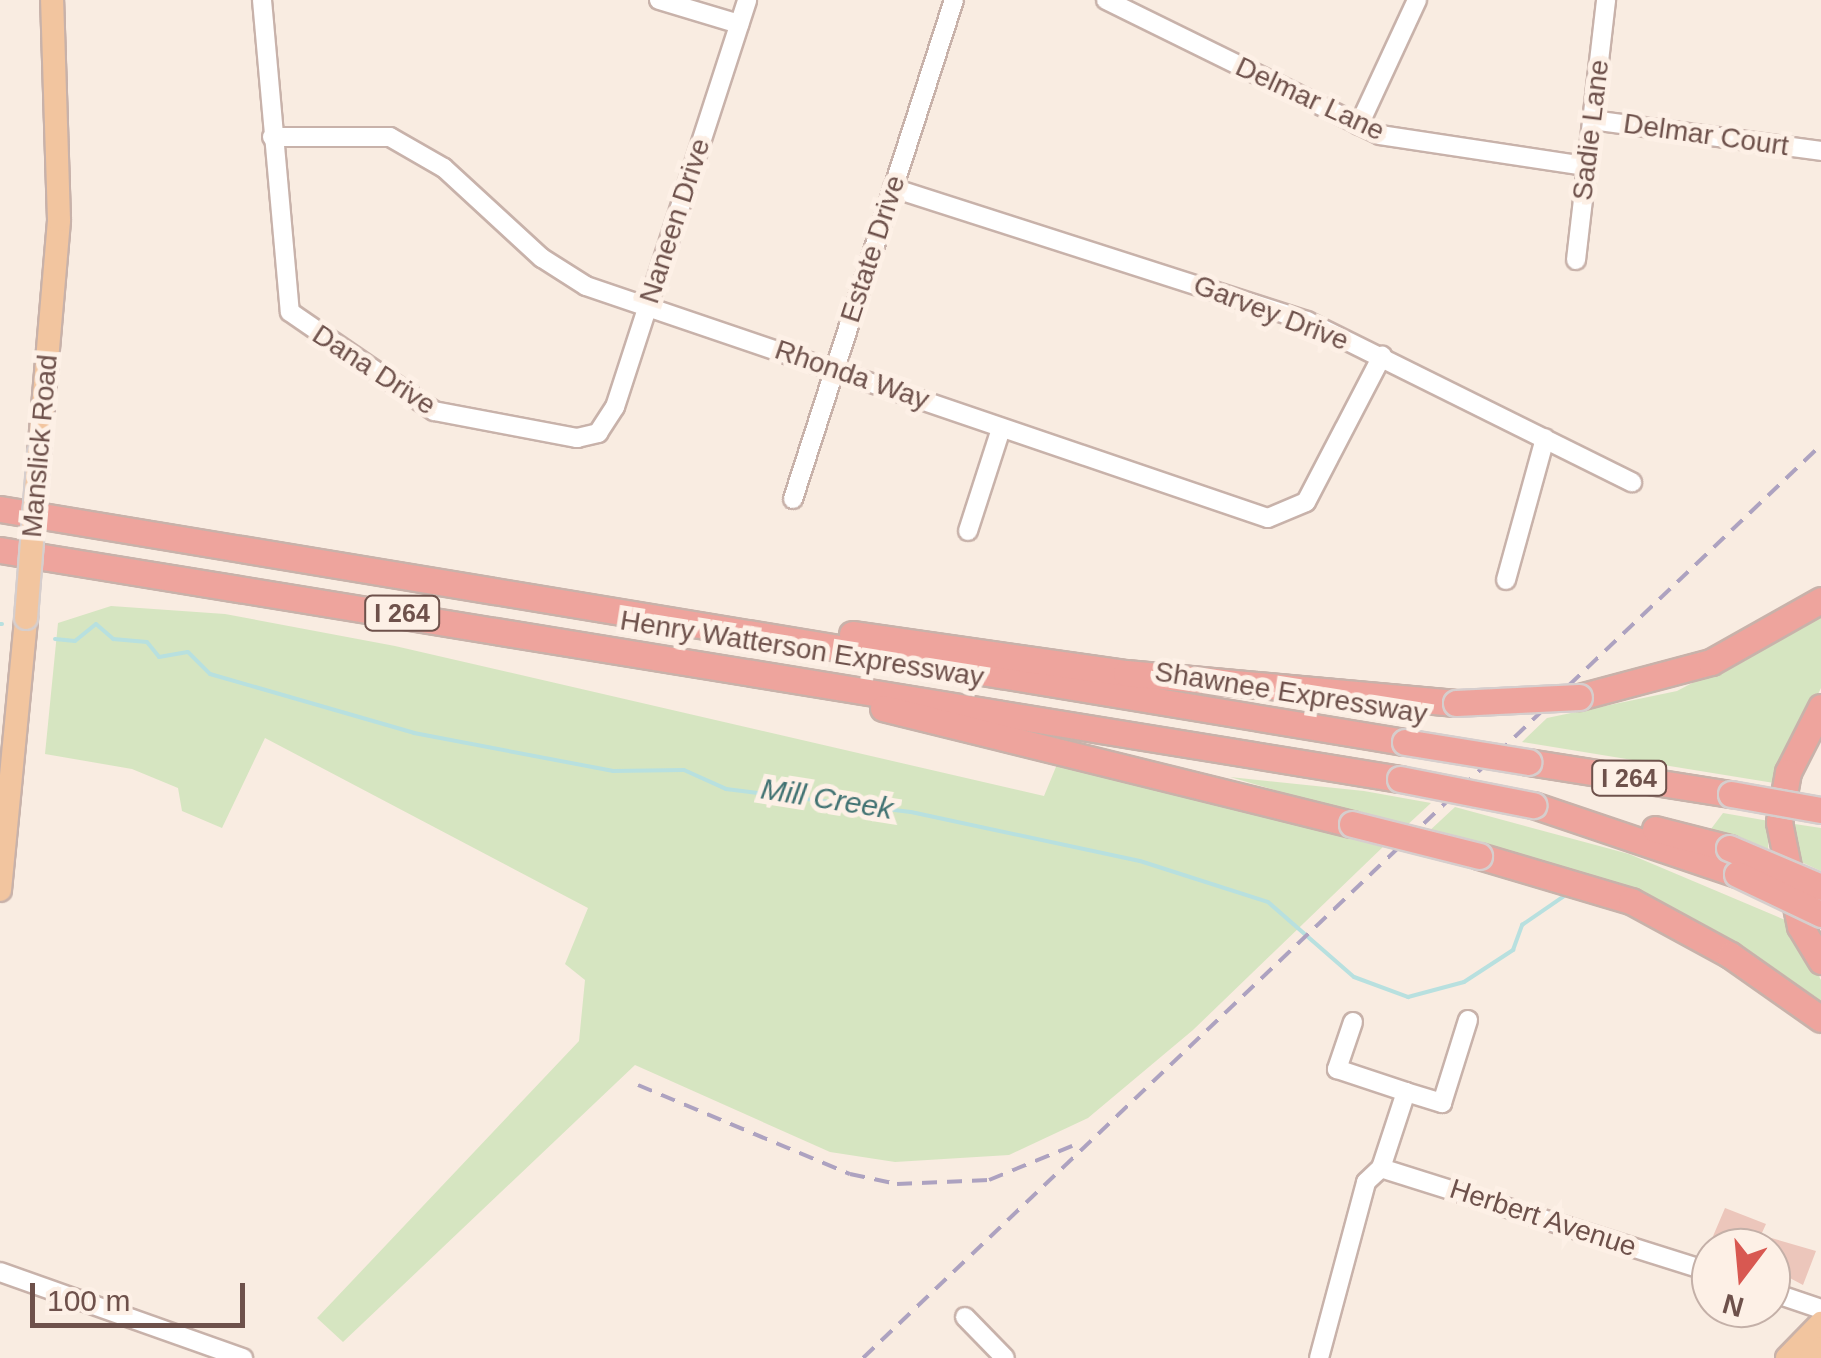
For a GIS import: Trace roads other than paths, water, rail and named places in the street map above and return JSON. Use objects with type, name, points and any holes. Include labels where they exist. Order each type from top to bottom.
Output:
[{"type":"highway","name":"Henry Watterson Expressway","points":[[0,509],[752,632]]},
{"type":"highway","name":"Henry Watterson Expressway","points":[[0,550],[1400,778],[1591,820]]},
{"type":"highway","points":[[752,632],[854,634],[1126,673],[1456,703],[1579,697],[1711,662],[1821,600]]},
{"type":"highway","name":"Shawnee Expressway","points":[[752,632],[1821,810]]},
{"type":"highway","points":[[797,680],[892,712],[1478,856],[1631,901],[1730,955],[1821,1019]]},
{"type":"highway","points":[[1821,707],[1788,772],[1778,822],[1800,926],[1821,961]]},
{"type":"highway","points":[[1591,820],[1728,848],[1821,886]]},
{"type":"highway","name":"I 264","points":[[1591,820],[1737,874],[1821,914]]},
{"type":"main road","name":"Manslick Road","points":[[0,890],[59,220],[52,0]]},
{"type":"main road","points":[[1787,1358],[1821,1323]]},
{"type":"main road","points":[[1811,1358],[1821,1348]]},
{"type":"street","name":"Dana Drive","points":[[262,0],[284,290],[298,320],[434,411],[593,436]]},
{"type":"street","points":[[659,0],[740,24]]},
{"type":"street","name":"Naneen Drive","points":[[593,436],[610,418],[747,0]]},
{"type":"street","name":"Estate Drive","points":[[793,499],[954,0]]},
{"type":"street","name":"Delmar Lane","points":[[1106,0],[1359,125],[1405,143],[1586,166]]},
{"type":"street","points":[[1359,125],[1417,0]]},
{"type":"street","name":"Sadie Lane","points":[[1576,260],[1606,0]]},
{"type":"street","name":"Delmar Court","points":[[1592,120],[1821,150]]},
{"type":"street","name":"Rhonda Way","points":[[272,137],[352,132],[408,145],[556,269],[648,308],[836,367],[1001,429],[1282,517],[1320,482],[1382,356]]},
{"type":"street","name":"Garvey Drive","points":[[893,188],[1268,307],[1382,356],[1632,482]]},
{"type":"street","points":[[968,532],[1001,429]]},
{"type":"street","points":[[1506,580],[1545,438]]},
{"type":"street","points":[[1353,1022],[1338,1069],[1442,1103],[1468,1020]]},
{"type":"street","points":[[1319,1358],[1406,1092]]},
{"type":"street","name":"Herbert Avenue","points":[[1378,1170],[1691,1266]]},
{"type":"street","points":[[0,1272],[243,1358]]},
{"type":"street","points":[[1791,1299],[1821,1310]]},
{"type":"street","points":[[965,1316],[1005,1358]]},
{"type":"waterway","name":"Mill Creek","points":[[55,639],[75,641],[96,624],[113,639],[147,642],[159,657],[188,652],[210,674],[414,733],[613,771],[684,770],[726,789],[911,812],[1140,861],[1268,902],[1354,977],[1408,997],[1464,982],[1513,950],[1522,925],[1564,896]]},
{"type":"railway","points":[[863,1358],[1821,445]]},
{"type":"railway","points":[[638,1085],[850,1174],[897,1184],[989,1180],[1072,1146]]}]
